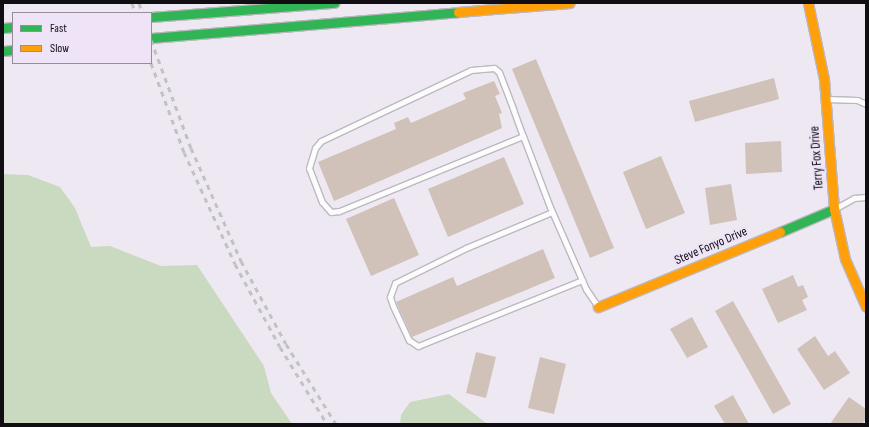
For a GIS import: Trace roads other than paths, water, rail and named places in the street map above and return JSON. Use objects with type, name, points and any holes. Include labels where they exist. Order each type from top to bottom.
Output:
[{"type":"main road","points":[[152,17],[208,14],[334,3]]},
{"type":"main road","points":[[152,38],[570,3]]},
{"type":"main road","name":"Terry Fox Drive","points":[[808,3],[826,99],[834,209],[845,259],[866,307]]},
{"type":"main road","name":"Steve Fonyo Drive","points":[[598,307],[834,209]]},
{"type":"lane","points":[[523,136],[339,211],[331,212],[322,202],[309,168],[315,148],[321,141],[471,70],[485,67],[499,72],[552,212],[582,280],[598,307]]},
{"type":"lane","points":[[826,99],[856,100],[866,104]]},
{"type":"lane","points":[[834,209],[854,198],[866,197]]},
{"type":"lane","points":[[552,212],[466,248],[395,283],[390,298],[393,306],[409,340],[418,346],[582,280]]},
{"type":"railway","points":[[132,3],[135,12]]},
{"type":"railway","points":[[139,3],[142,12]]},
{"type":"railway","points":[[152,43],[191,148],[241,261],[286,344],[336,424]]},
{"type":"railway","points":[[151,64],[184,152],[235,264],[280,347],[327,424]]}]
